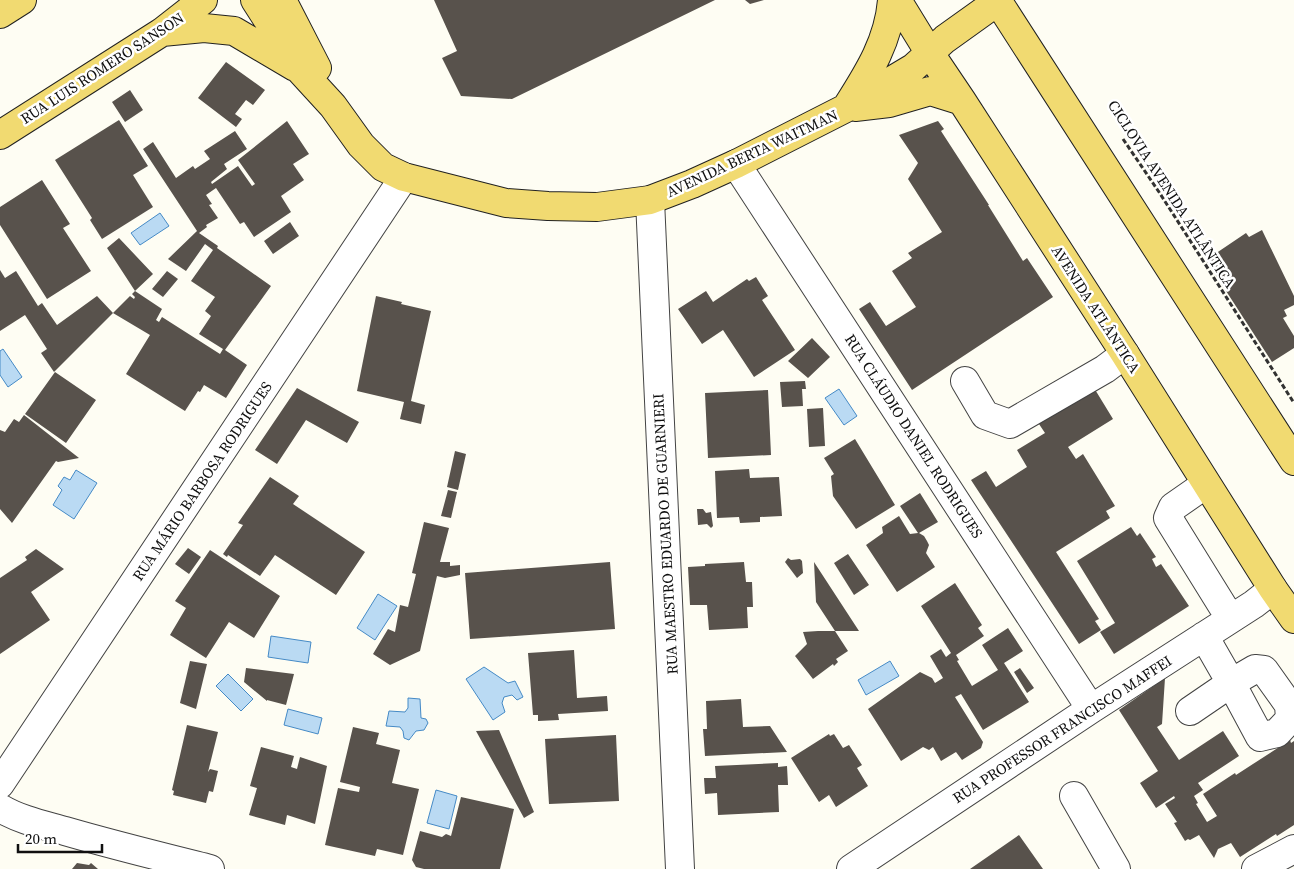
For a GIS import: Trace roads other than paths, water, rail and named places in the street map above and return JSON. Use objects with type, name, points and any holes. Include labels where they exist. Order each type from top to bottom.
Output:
[{"type":"main road","points":[[0,14],[22,0]]},
{"type":"main road","name":"RUA LUIS ROMERO SANSON","points":[[0,136],[162,32],[204,0]]},
{"type":"main road","name":"AVENIDA BERTA WAITMAN","points":[[255,0],[300,70],[333,106],[361,144],[383,167],[404,177],[506,203],[597,207],[650,200],[692,184],[736,164],[846,108],[913,68],[929,52],[997,1]]},
{"type":"main road","name":"AVENIDA BERTA WAITMAN","points":[[282,0],[321,76],[333,106]]},
{"type":"main road","name":"AVENIDA BERTA WAITMAN","points":[[846,108],[881,48],[892,0]]},
{"type":"main road","name":"AVENIDA ATLÂNTICA","points":[[897,0],[1125,354],[1273,589],[1294,618]]},
{"type":"main road","points":[[997,1],[1294,461]]},
{"type":"main road","points":[[162,32],[204,28],[234,32],[300,70]]},
{"type":"main road","points":[[846,108],[889,103],[930,91],[962,101]]},
{"type":"street","name":"RUA CLÁUDIO DANIEL RODRIGUES","points":[[736,164],[1091,709]]},
{"type":"street","name":"RUA MÁRIO BARBOSA RODRIGUES","points":[[0,784],[404,177]]},
{"type":"street","name":"RUA MAESTRO EDUARDO DE GUARNIERI","points":[[650,200],[680,869]]},
{"type":"street","points":[[965,381],[985,415],[1010,424],[1105,369],[1125,354]]},
{"type":"street","points":[[1206,484],[1173,507],[1168,518],[1230,618]]},
{"type":"street","name":"RUA PROFESSOR FRANCISCO MAFFEI","points":[[851,869],[1091,709],[1254,604],[1273,589]]},
{"type":"street","points":[[1190,711],[1231,683],[1204,636]]},
{"type":"street","points":[[1074,796],[1116,869]]},
{"type":"street","points":[[0,808],[24,818],[91,839],[210,869]]},
{"type":"street","points":[[1256,869],[1294,849]]},
{"type":"water","points":[[160,213],[169,226],[140,245],[131,233]]},
{"type":"water","points":[[3,349],[22,377],[8,387],[0,375],[0,351]]},
{"type":"water","points":[[839,389],[857,416],[844,425],[825,398]]},
{"type":"water","points":[[76,470],[97,483],[74,519],[53,505],[62,490],[58,486],[64,477],[70,480]]},
{"type":"water","points":[[378,594],[397,606],[375,640],[357,628]]},
{"type":"water","points":[[271,636],[311,642],[308,663],[268,657]]},
{"type":"water","points":[[890,661],[899,676],[866,695],[858,680]]},
{"type":"water","points":[[484,667],[508,683],[515,681],[523,697],[517,700],[512,695],[504,697],[502,703],[505,712],[493,720],[466,679]]},
{"type":"water","points":[[228,674],[253,699],[241,711],[216,686]]},
{"type":"water","points":[[408,698],[420,699],[421,718],[426,719],[428,723],[424,730],[416,731],[409,740],[404,738],[400,727],[386,726],[389,711],[405,712],[408,708]]},
{"type":"water","points":[[288,709],[322,718],[318,734],[284,725]]},
{"type":"water","points":[[436,790],[457,796],[449,829],[427,823]]}]
